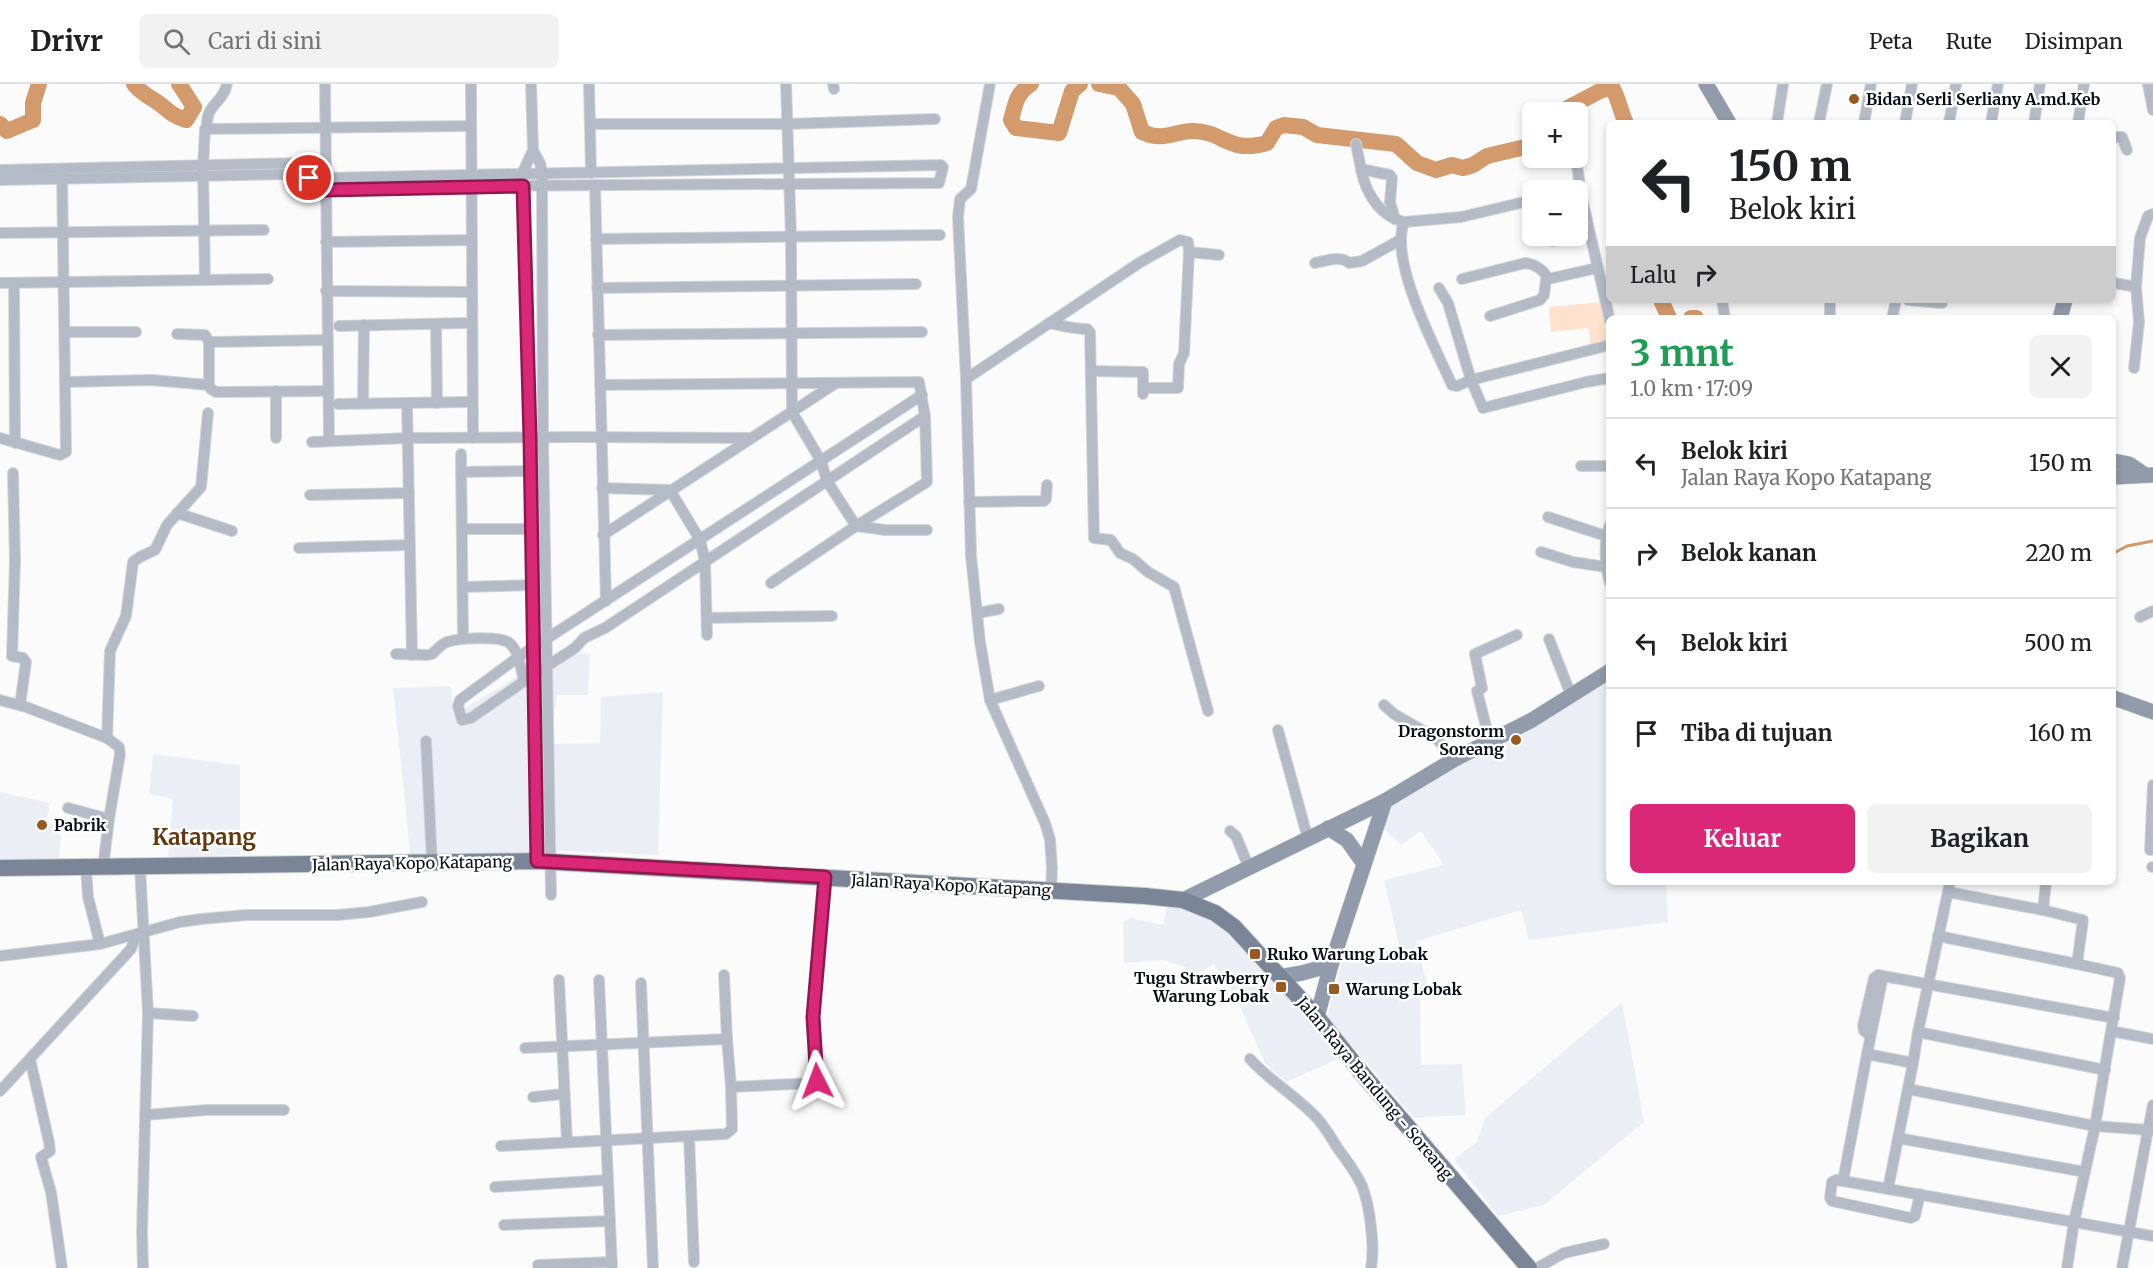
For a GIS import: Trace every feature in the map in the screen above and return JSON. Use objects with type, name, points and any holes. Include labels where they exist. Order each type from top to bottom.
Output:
[{"type":"main road","name":"Jalan Raya Kopo Katapang","points":[[0,868],[543,861],[1183,900]]},
{"type":"main road","name":"Jalan Raya Bandung - Soreang","points":[[1183,900],[1215,913],[1234,927],[1317,1017],[1365,1077],[1529,1268]]},
{"type":"street","points":[[205,280],[204,132],[207,128],[209,110],[224,93],[227,84]]},
{"type":"street","points":[[325,84],[328,440]]},
{"type":"street","points":[[471,84],[473,438]]},
{"type":"street","points":[[531,84],[533,150],[522,174],[532,585],[532,648],[528,678],[543,861],[551,895]]},
{"type":"street","points":[[589,84],[591,173]]},
{"type":"street","points":[[786,84],[791,237],[790,382],[792,412],[821,461],[827,481],[856,526],[885,530],[927,530]]},
{"type":"street","points":[[990,84],[972,189],[960,199],[959,208],[971,556],[980,642],[990,700],[1045,823],[1052,850],[1051,891]]},
{"type":"street","points":[[1706,84],[1727,120]]},
{"type":"street","points":[[1777,120],[1783,84]]},
{"type":"street","points":[[1820,120],[1827,84]]},
{"type":"street","points":[[1865,120],[1871,84]]},
{"type":"street","points":[[1906,120],[1912,84]]},
{"type":"street","points":[[1950,120],[1956,84]]},
{"type":"street","points":[[1992,120],[1998,84]]},
{"type":"street","points":[[2034,120],[2040,84]]},
{"type":"street","points":[[2078,120],[2084,84]]},
{"type":"street","points":[[2148,84],[2153,110]]},
{"type":"street","points":[[590,124],[788,123],[935,119]]},
{"type":"street","points":[[207,128],[471,126]]},
{"type":"street","points":[[2116,136],[2122,138],[2127,150]]},
{"type":"street","points":[[1356,144],[1365,187],[1380,210],[1400,220],[1461,217],[1522,203]]},
{"type":"street","points":[[533,150],[542,173],[547,666],[543,861]]},
{"type":"street","points":[[0,170],[62,174],[203,172],[299,174],[325,190],[472,181],[542,173],[941,165],[944,167],[939,183],[542,186],[472,181],[325,178],[307,165],[301,164],[203,172]]},
{"type":"street","points":[[1361,169],[1390,175],[1392,178],[1390,202],[1400,220],[1400,240],[1406,278],[1452,385],[1457,386],[1471,380],[1606,346]]},
{"type":"street","points":[[0,180],[62,174]]},
{"type":"street","points":[[0,438],[60,455],[65,453],[62,174]]},
{"type":"street","points":[[595,185],[606,601]]},
{"type":"street","points":[[523,204],[542,204]]},
{"type":"street","points":[[2134,368],[2139,322],[2136,287],[2140,238],[2148,216],[2153,214]]},
{"type":"street","points":[[0,233],[264,230]]},
{"type":"street","points":[[596,239],[940,235]]},
{"type":"street","points":[[326,242],[472,240]]},
{"type":"street","points":[[1314,263],[1338,259],[1345,259],[1349,263],[1362,261],[1400,240]]},
{"type":"street","points":[[966,380],[1139,263],[1177,242],[1188,242],[1184,353],[1179,364],[1178,388],[1143,391],[1143,372],[1091,371]]},
{"type":"street","points":[[1587,246],[1597,268],[1609,315]]},
{"type":"street","points":[[1189,252],[1219,255]]},
{"type":"street","points":[[1462,279],[1525,263],[1545,271],[1548,279],[1544,295],[1540,300],[1490,316]]},
{"type":"street","points":[[1548,279],[1597,268]]},
{"type":"street","points":[[0,283],[268,279]]},
{"type":"street","points":[[14,283],[15,443]]},
{"type":"street","points":[[2116,283],[2136,287]]},
{"type":"street","points":[[597,288],[916,284]]},
{"type":"street","points":[[1439,288],[1450,309],[1481,406],[1485,408],[1606,379]]},
{"type":"street","points":[[326,291],[472,292]]},
{"type":"street","points":[[339,326],[465,323]]},
{"type":"street","points":[[1049,323],[1070,329],[1089,330],[1094,538],[1111,540],[1120,553],[1173,586],[1208,711]]},
{"type":"street","points":[[436,324],[437,403]]},
{"type":"street","points":[[363,403],[364,325]]},
{"type":"street","points":[[65,332],[136,332]]},
{"type":"street","points":[[598,335],[922,332]]},
{"type":"street","points":[[177,334],[205,335],[209,342],[209,385],[212,390],[218,392],[327,391]]},
{"type":"street","points":[[209,342],[327,340]]},
{"type":"street","points":[[66,382],[151,380],[209,385]]},
{"type":"street","points":[[600,385],[918,381],[925,416],[927,482],[771,583]]},
{"type":"street","points":[[603,535],[836,382]]},
{"type":"street","points":[[276,391],[276,438]]},
{"type":"street","points":[[922,395],[517,658],[460,700],[458,706],[460,718],[465,721],[471,718],[575,648],[584,638],[605,628],[925,416]]},
{"type":"street","points":[[338,404],[467,402]]},
{"type":"street","points":[[407,403],[412,655]]},
{"type":"street","points":[[107,738],[110,651],[126,616],[133,562],[140,556],[155,550],[167,525],[201,487],[208,413]]},
{"type":"street","points":[[312,442],[409,438],[749,438]]},
{"type":"street","points":[[461,454],[463,639]]},
{"type":"street","points":[[2116,461],[2129,464],[2149,475]]},
{"type":"street","points":[[1581,466],[1606,466]]},
{"type":"street","points":[[461,472],[530,471]]},
{"type":"street","points":[[13,473],[15,560],[12,656],[23,658],[26,662],[20,705]]},
{"type":"street","points":[[2116,477],[2149,475]]},
{"type":"street","points":[[969,502],[1044,501],[1047,485]]},
{"type":"street","points":[[602,488],[670,490]]},
{"type":"street","points":[[670,490],[700,540],[705,561],[707,635]]},
{"type":"street","points":[[310,495],[409,493]]},
{"type":"street","points":[[177,513],[232,531]]},
{"type":"street","points":[[1548,517],[1606,531]]},
{"type":"street","points":[[462,529],[531,529]]},
{"type":"street","points":[[299,548],[410,545]]},
{"type":"street","points":[[1541,552],[1573,562],[1606,567]]},
{"type":"street","points":[[463,587],[532,585]]},
{"type":"street","points":[[978,613],[999,609]]},
{"type":"street","points":[[2140,617],[2153,611]]},
{"type":"street","points":[[707,618],[832,616]]},
{"type":"street","points":[[1490,742],[1477,691],[1482,688],[1475,654],[1516,635]]},
{"type":"street","points":[[396,654],[430,655],[444,644],[463,639],[508,642],[528,678]]},
{"type":"street","points":[[1549,639],[1571,695]]},
{"type":"street","points":[[1183,900],[1385,801],[1455,759],[1532,720],[1606,673]]},
{"type":"street","points":[[990,700],[1039,686]]},
{"type":"street","points":[[2116,699],[2153,712]]},
{"type":"street","points":[[0,700],[20,705],[107,738],[117,744],[120,750],[109,819],[88,897],[92,919],[100,941]]},
{"type":"street","points":[[1384,705],[1394,714],[1436,738],[1455,759]]},
{"type":"street","points":[[1278,730],[1308,839]]},
{"type":"street","points":[[426,741],[432,862]]},
{"type":"street","points":[[2150,850],[2153,785]]},
{"type":"street","points":[[1317,1017],[1331,964],[1385,801]]},
{"type":"street","points":[[68,808],[109,819]]},
{"type":"street","points":[[1328,828],[1347,840],[1364,864]]},
{"type":"street","points":[[1230,831],[1236,836],[1249,868]]},
{"type":"street","points":[[140,867],[140,934],[148,1013],[143,1268]]},
{"type":"street","points":[[731,1087],[817,1081],[813,1017],[825,877]]},
{"type":"street","points":[[2043,910],[2046,885]]},
{"type":"street","points":[[1888,1189],[1949,887],[2083,920],[2077,964]]},
{"type":"street","points":[[1206,888],[1203,901],[1206,909]]},
{"type":"street","points":[[0,956],[140,934],[180,922],[202,919],[246,915],[347,914],[422,902]]},
{"type":"street","points":[[0,1091],[131,949],[140,934]]},
{"type":"street","points":[[1938,936],[2118,973],[2120,978],[2095,1126],[2074,1222],[2067,1268]]},
{"type":"street","points":[[1279,977],[1331,964]]},
{"type":"street","points":[[501,1146],[730,1132],[732,1129],[731,1087],[724,975]]},
{"type":"street","points":[[1843,1181],[1870,1035],[1864,1031],[1863,1026],[1874,978],[1878,975],[2114,1018]]},
{"type":"street","points":[[559,980],[567,1142]]},
{"type":"street","points":[[538,1265],[612,1265],[599,980]]},
{"type":"street","points":[[641,982],[653,1268]]},
{"type":"street","points":[[148,1013],[193,1016]]},
{"type":"street","points":[[2111,1031],[2153,1039]]},
{"type":"street","points":[[1918,1032],[2105,1070]]},
{"type":"street","points":[[525,1048],[727,1039]]},
{"type":"street","points":[[1867,1054],[1913,1063]]},
{"type":"street","points":[[30,1059],[49,1142],[50,1151],[41,1157],[51,1192],[62,1268]]},
{"type":"street","points":[[1250,1059],[1264,1074],[1287,1090],[1316,1116],[1356,1175],[1366,1201],[1372,1240],[1371,1268]]},
{"type":"street","points":[[1908,1089],[2095,1126],[2151,1130]]},
{"type":"street","points":[[533,1097],[564,1095]]},
{"type":"street","points":[[2122,1268],[2151,1130],[2153,1105]]},
{"type":"street","points":[[145,1115],[198,1111],[284,1110]]},
{"type":"street","points":[[689,1136],[694,1262]]},
{"type":"street","points":[[1898,1138],[2085,1172]]},
{"type":"street","points":[[495,1187],[608,1180]]},
{"type":"street","points":[[1920,1194],[1915,1216],[1911,1218],[1832,1201],[1830,1198],[1832,1182],[1836,1180],[1920,1194],[2153,1236]]},
{"type":"street","points":[[504,1225],[610,1221]]},
{"type":"street","points":[[1537,1268],[1564,1253],[1604,1244]]},
{"type":"shaded area","points":[[1601,302],[1606,343],[1592,349],[1588,328],[1551,332],[1549,307]]},
{"type":"shaded area","points":[[590,653],[588,695],[557,695],[550,744],[600,743],[601,697],[663,692],[658,855],[562,851],[411,860],[393,688],[451,686],[453,715],[552,656]]},
{"type":"shaded area","points":[[1606,678],[1606,885],[1666,885],[1668,922],[1529,940],[1521,910],[1417,941],[1428,990],[1420,992],[1421,1065],[1462,1064],[1466,1115],[1414,1118],[1327,1016],[1342,962],[1399,946],[1384,880],[1444,865],[1421,831],[1401,845],[1382,827],[1397,796]]},
{"type":"shaded area","points":[[153,754],[240,765],[240,855],[168,858],[173,799],[149,794]]},
{"type":"shaded area","points":[[0,792],[50,803],[46,823],[62,825],[59,859],[0,859]]},
{"type":"shaded area","points":[[1168,903],[1213,920],[1274,977],[1338,1059],[1286,1082],[1265,1063],[1234,993],[1214,964],[1194,975],[1185,967],[1162,960],[1124,963],[1123,923],[1130,918],[1163,925]]},
{"type":"shaded area","points":[[1622,1002],[1644,1122],[1544,1205],[1498,1216],[1454,1159],[1477,1142],[1485,1118]]},
{"type":"waterway","points":[[0,124],[7,131],[33,120],[33,103],[39,84]]},
{"type":"waterway","points":[[134,84],[173,114],[186,120],[194,107],[179,84]]},
{"type":"waterway","points":[[1031,84],[1019,96],[1011,120],[1016,128],[1059,133],[1072,91],[1080,84]]},
{"type":"waterway","points":[[1099,84],[1119,88],[1133,104],[1142,132],[1154,136],[1194,131],[1204,132],[1235,144],[1254,146],[1267,143],[1276,128],[1284,125],[1303,127],[1317,135],[1396,144],[1417,163],[1436,170],[1452,165],[1463,168],[1487,156],[1522,148]]},
{"type":"waterway","points":[[1579,102],[1612,87],[1625,120]]},
{"type":"waterway","points":[[1662,303],[1668,315]]},
{"type":"waterway","points":[[2116,552],[2127,546],[2153,541]]},
{"type":"place","name":"Bidan Serli Serliany A.md.Keb","points":[[1854,99]]},
{"type":"place","name":"Dragonstorm Soreang","points":[[1516,740]]},
{"type":"place","name":"Pabrik","points":[[42,825]]},
{"type":"place","name":"Ruko Warung Lobak","points":[[1255,954]]},
{"type":"place","name":"Tugu Strawberry Warung Lobak","points":[[1281,987]]},
{"type":"place","name":"Warung Lobak","points":[[1334,989]]},
{"type":"district","name":"Katapang","points":[[204,837]]},
{"type":"route","points":[[309,178],[325,190],[523,186],[537,861],[825,877],[813,1017],[817,1081]]}]
